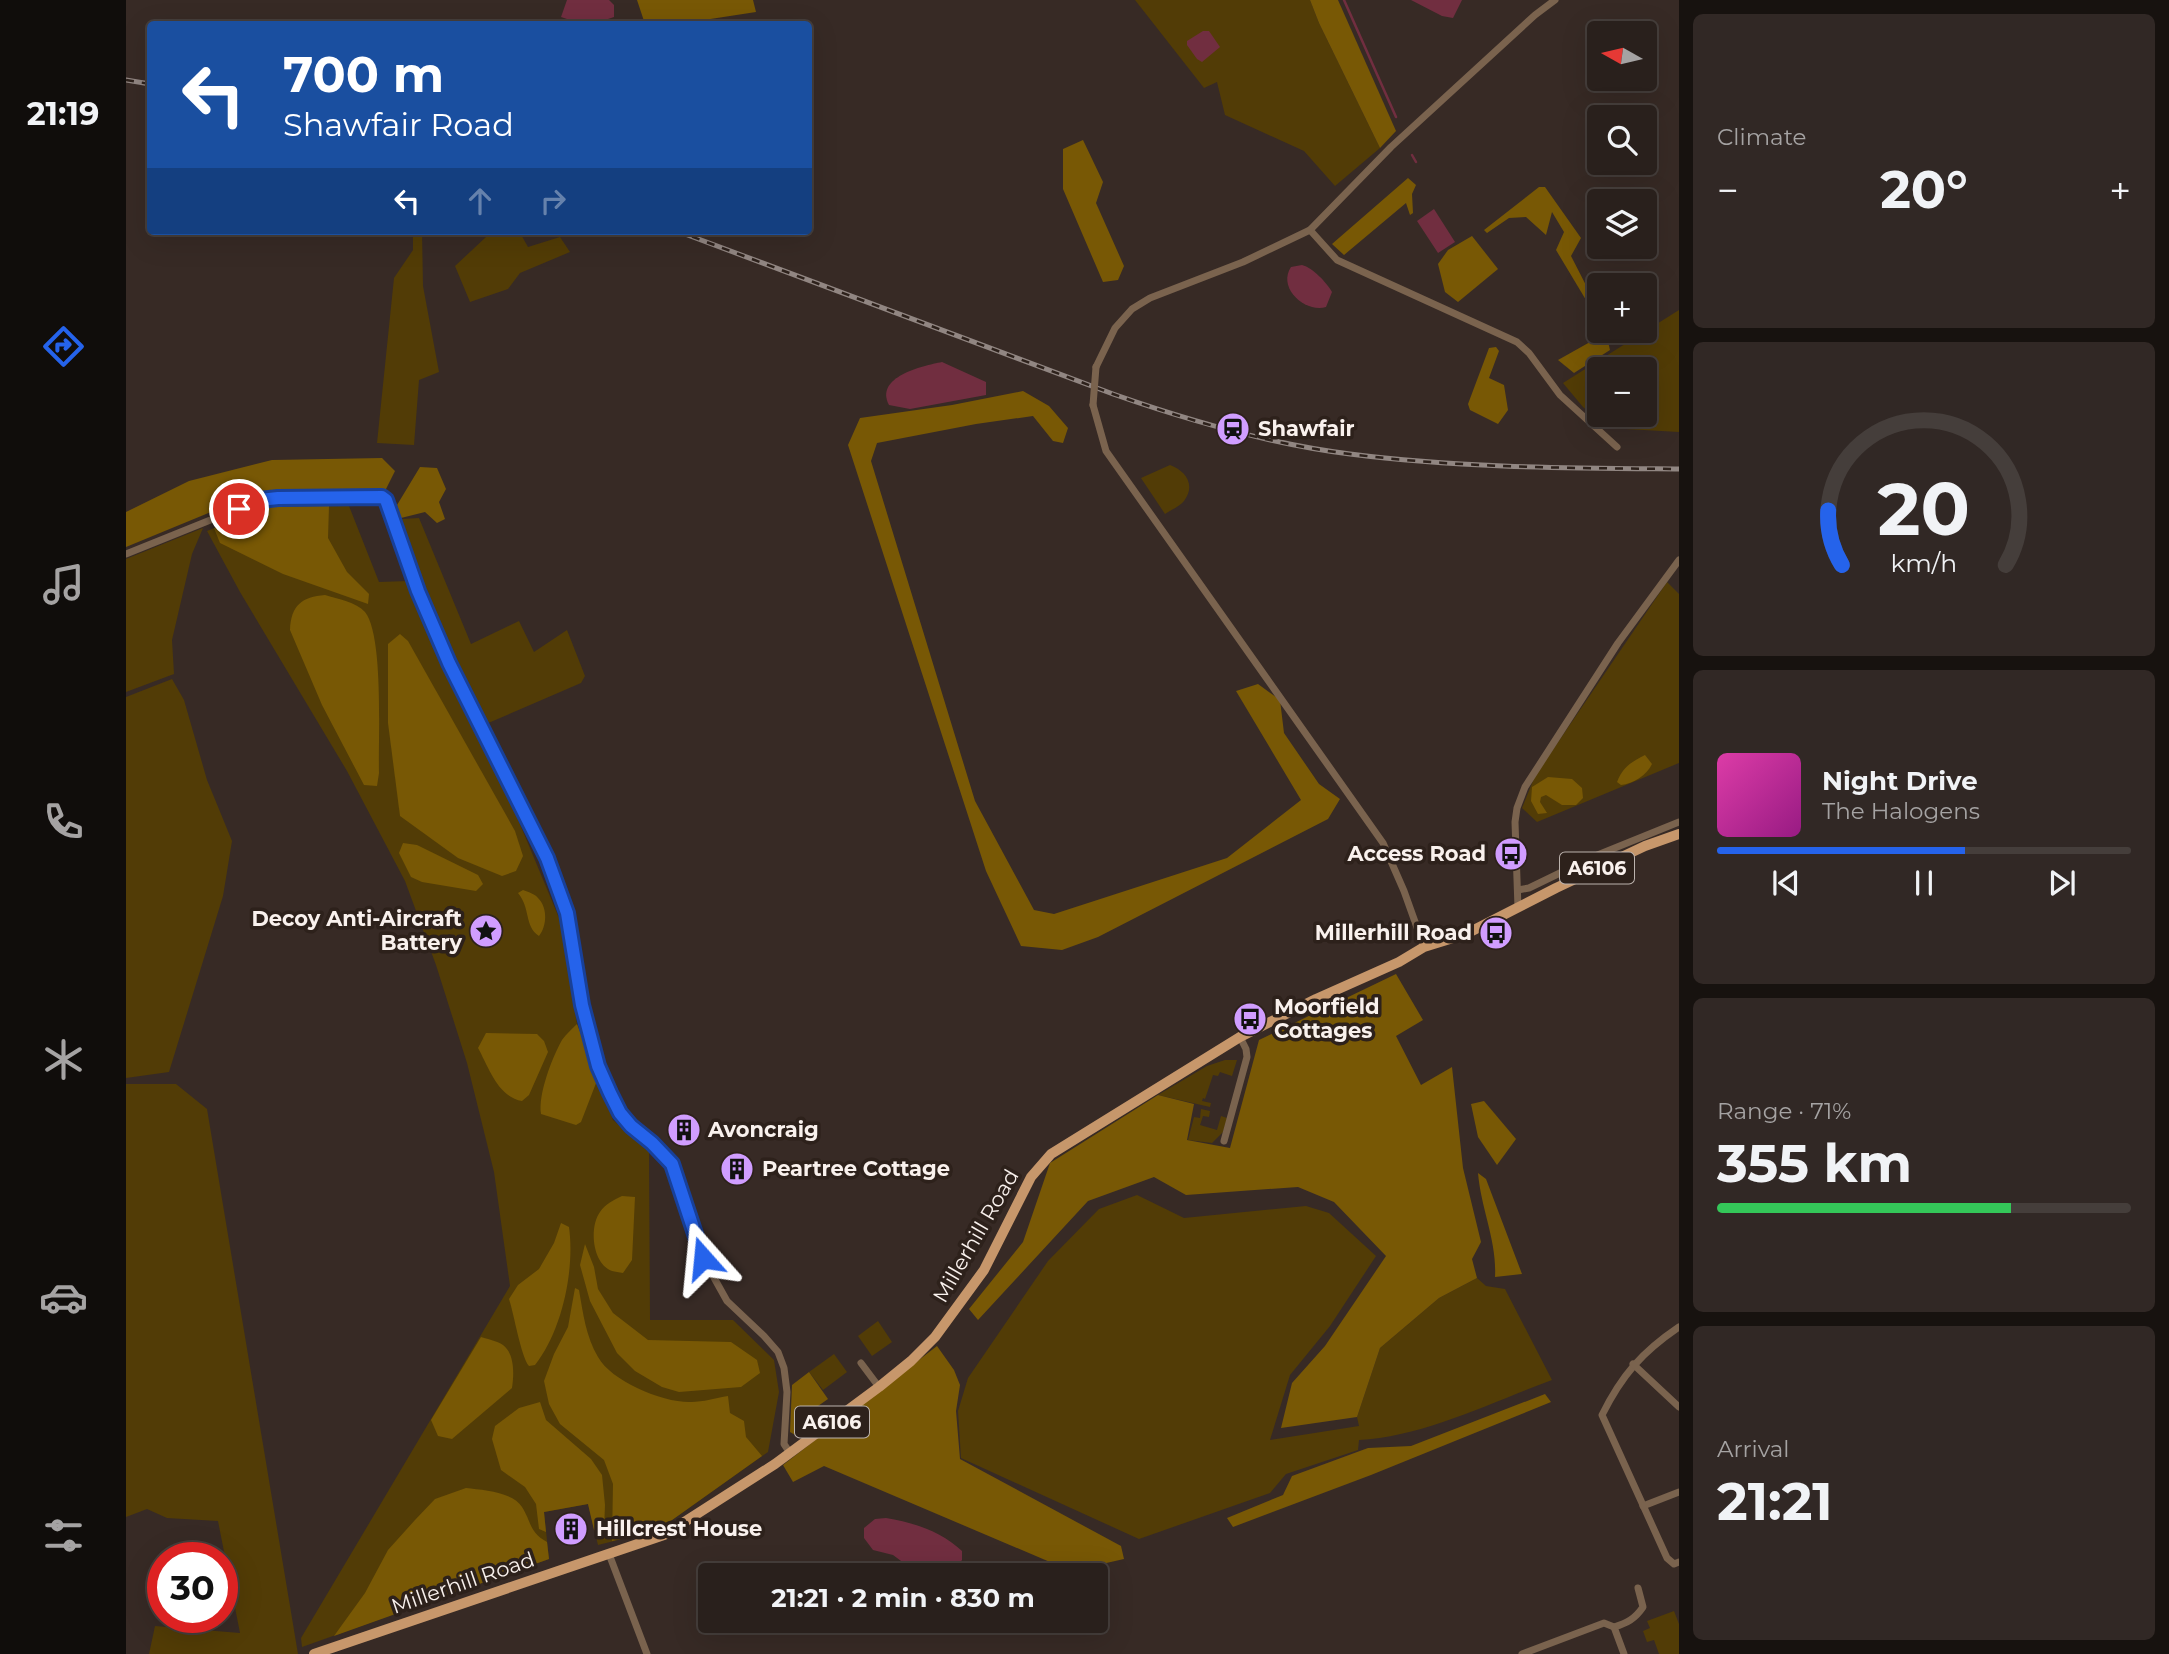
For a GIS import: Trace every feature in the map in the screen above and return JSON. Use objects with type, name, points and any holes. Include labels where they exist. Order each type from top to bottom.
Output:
[{"type":"main road","name":"Millerhill Road","points":[[314,1654],[664,1535],[790,1453],[911,1361],[949,1321],[984,1270],[1031,1177],[1051,1154],[1240,1037],[1399,962],[1424,947],[1466,933],[1633,851],[1679,834]]},
{"type":"street","points":[[1424,947],[1383,843],[1106,451],[1093,405],[1096,367],[1115,328],[1132,309],[1150,298],[1243,262],[1310,230],[1411,128],[1555,0]]},
{"type":"street","points":[[1310,230],[1336,260],[1517,342],[1529,353],[1560,395],[1617,447]]},
{"type":"street","points":[[126,554],[260,500],[382,497],[386,500],[418,591],[449,663],[551,869],[567,913],[582,1005],[598,1066],[610,1093],[620,1113],[631,1126],[672,1164],[703,1258],[721,1292],[778,1352],[784,1368],[787,1392],[785,1444],[790,1453]]},
{"type":"street","points":[[1518,909],[1516,822],[1517,808],[1525,787],[1618,643],[1679,560]]},
{"type":"street","points":[[1518,890],[1529,888],[1595,856],[1679,822]]},
{"type":"street","points":[[1224,1141],[1247,1057],[1240,1037]]},
{"type":"street","points":[[1679,1327],[1655,1343],[1633,1364],[1602,1415],[1667,1558],[1674,1564],[1679,1562]]},
{"type":"street","points":[[861,1363],[879,1387]]},
{"type":"street","points":[[1633,1364],[1679,1408]]},
{"type":"street","points":[[1643,1506],[1679,1492]]},
{"type":"street","points":[[608,1554],[647,1654]]},
{"type":"street","points":[[1614,1627],[1630,1622],[1643,1607],[1638,1588]]},
{"type":"street","points":[[1522,1654],[1600,1624],[1614,1627],[1624,1654]]},
{"type":"shaded area","points":[[567,0],[609,0],[614,5],[614,17],[601,21],[574,21],[561,17]]},
{"type":"shaded area","points":[[637,0],[753,0],[756,12],[698,21],[644,21]]},
{"type":"shaded area","points":[[1135,0],[1310,0],[1380,148],[1335,186],[1304,151],[1225,115],[1217,82],[1204,88]]},
{"type":"shaded area","points":[[1310,0],[1338,0],[1396,131],[1380,148],[1319,23]]},
{"type":"shaded area","points":[[1411,0],[1462,0],[1453,18],[1442,16]]},
{"type":"shaded area","points":[[1203,31],[1209,31],[1220,47],[1202,62],[1187,45],[1187,41]]},
{"type":"shaded area","points":[[1083,140],[1103,182],[1096,203],[1124,266],[1118,280],[1103,282],[1063,189],[1063,149]]},
{"type":"shaded area","points":[[1408,178],[1416,185],[1412,194],[1413,213],[1410,215],[1406,203],[1344,255],[1332,244]]},
{"type":"shaded area","points":[[1539,187],[1545,187],[1581,238],[1571,256],[1587,287],[1587,299],[1556,250],[1564,232],[1552,212],[1546,235],[1526,217],[1509,218],[1487,233],[1484,230]]},
{"type":"shaded area","points":[[1434,209],[1455,242],[1438,253],[1417,221]]},
{"type":"shaded area","points":[[413,235],[422,235],[423,286],[439,372],[419,380],[414,445],[377,443],[394,278],[413,250]]},
{"type":"shaded area","points":[[521,235],[528,247],[560,237],[570,252],[520,273],[508,289],[470,302],[455,266],[486,237]]},
{"type":"shaded area","points":[[1472,236],[1498,269],[1458,302],[1445,292],[1438,264],[1448,250]]},
{"type":"shaded area","points":[[1302,265],[1319,276],[1332,292],[1326,307],[1318,308],[1302,303],[1290,290],[1288,275],[1291,267]]},
{"type":"shaded area","points":[[1679,310],[1679,432],[1608,428],[1657,427],[1657,357],[1604,357],[1627,343],[1657,343],[1657,324]]},
{"type":"shaded area","points":[[1588,343],[1608,343],[1610,350],[1599,357],[1587,357],[1587,365],[1574,373],[1558,360]]},
{"type":"shaded area","points":[[1496,347],[1499,351],[1489,378],[1504,385],[1508,410],[1498,424],[1470,410],[1468,404],[1489,348]]},
{"type":"shaded area","points":[[942,362],[986,382],[986,395],[910,409],[889,405],[886,395],[894,380],[912,370]]},
{"type":"shaded area","points":[[1587,368],[1587,410],[1563,383]]},
{"type":"shaded area","points":[[1023,391],[1049,406],[1068,428],[1063,443],[1053,441],[1033,416],[877,443],[871,461],[975,801],[1034,910],[1054,914],[1227,858],[1301,800],[1236,691],[1258,684],[1280,700],[1284,733],[1319,784],[1340,799],[1328,819],[1098,937],[1062,950],[1021,946],[986,871],[848,445],[860,418],[952,405]]},
{"type":"shaded area","points":[[382,458],[395,471],[385,491],[276,492],[240,500],[126,547],[126,512],[189,481],[272,460]]},
{"type":"shaded area","points":[[1170,465],[1185,475],[1189,489],[1182,503],[1165,514],[1141,478]]},
{"type":"shaded area","points":[[420,467],[437,468],[446,489],[439,502],[445,519],[437,523],[425,512],[401,518],[397,505]]},
{"type":"shaded area","points":[[329,506],[328,538],[347,572],[369,594],[368,604],[283,574],[220,543],[214,528],[265,507]]},
{"type":"shaded area","points":[[349,506],[379,582],[409,581],[517,817],[562,925],[577,1024],[613,1120],[649,1151],[650,1320],[733,1320],[774,1360],[779,1392],[768,1452],[658,1530],[598,1545],[588,1504],[544,1512],[549,1559],[302,1647],[301,1638],[510,1286],[494,1172],[467,1063],[436,965],[405,881],[347,771],[240,592],[207,531],[265,507]]},
{"type":"shaded area","points":[[419,518],[471,644],[519,621],[534,652],[567,630],[585,676],[581,683],[486,724],[430,603],[402,519]]},
{"type":"shaded area","points":[[203,528],[192,554],[172,640],[174,674],[126,692],[126,559]]},
{"type":"shaded area","points":[[1667,582],[1679,594],[1679,763],[1537,822],[1522,808],[1535,776]]},
{"type":"shaded area","points":[[325,595],[357,606],[365,612],[371,624],[379,689],[377,786],[364,785],[322,705],[290,630],[295,608],[299,604],[304,600]]},
{"type":"shaded area","points":[[400,634],[408,641],[515,831],[523,856],[516,871],[502,876],[458,858],[400,816],[388,723],[388,644]]},
{"type":"shaded area","points":[[172,679],[184,700],[207,780],[232,841],[223,896],[169,1072],[126,1078],[126,697]]},
{"type":"shaded area","points":[[1645,755],[1652,764],[1647,772],[1630,783],[1621,785],[1617,782],[1628,766]]},
{"type":"shaded area","points":[[1548,777],[1572,779],[1582,788],[1583,798],[1576,805],[1562,805],[1546,795],[1541,797],[1540,802],[1547,813],[1538,814],[1531,801],[1532,787]]},
{"type":"shaded area","points":[[403,843],[417,845],[478,875],[483,884],[476,891],[422,882],[411,877],[399,853]]},
{"type":"shaded area","points":[[523,890],[537,897],[544,907],[545,922],[539,936],[531,927],[525,905],[518,893]]},
{"type":"shaded area","points":[[1396,974],[1423,1020],[1396,1036],[1421,1085],[1452,1067],[1463,1168],[1481,1242],[1472,1259],[1477,1278],[1439,1298],[1380,1348],[1357,1417],[1281,1428],[1292,1383],[1325,1346],[1386,1256],[1334,1202],[1298,1187],[1186,1195],[1154,1177],[1088,1201],[978,1320],[969,1309],[1023,1242],[1050,1163],[1158,1095],[1194,1104],[1187,1140],[1230,1148],[1259,1040]]},
{"type":"shaded area","points":[[577,1024],[598,1078],[581,1122],[576,1125],[541,1114],[541,1106],[554,1056],[562,1040]]},
{"type":"shaded area","points":[[486,1033],[537,1034],[544,1041],[548,1052],[529,1095],[522,1101],[500,1088],[490,1073],[478,1048]]},
{"type":"shaded area","points":[[1225,1060],[1237,1060],[1232,1076],[1220,1072],[1218,1076],[1213,1075],[1202,1101],[1211,1103],[1210,1107],[1158,1095],[1207,1066]]},
{"type":"shaded area","points":[[126,1084],[176,1084],[207,1109],[298,1654],[149,1654],[154,1633],[240,1633],[238,1542],[222,1542],[218,1521],[167,1518],[147,1509],[126,1517]]},
{"type":"shaded area","points":[[1484,1101],[1516,1139],[1497,1165],[1478,1137],[1471,1104]]},
{"type":"shaded area","points":[[1201,1109],[1210,1111],[1209,1117],[1203,1116],[1200,1125],[1217,1130],[1221,1116],[1227,1118],[1223,1132],[1212,1143],[1188,1140],[1194,1117],[1200,1118]]},
{"type":"shaded area","points":[[1478,1173],[1486,1179],[1522,1274],[1495,1277],[1494,1251]]},
{"type":"shaded area","points":[[1137,1195],[1184,1218],[1306,1206],[1329,1213],[1376,1256],[1330,1326],[1290,1375],[1270,1440],[1359,1426],[1357,1417],[1380,1348],[1439,1298],[1477,1278],[1486,1286],[1505,1289],[1552,1380],[1432,1425],[1359,1440],[1358,1450],[1286,1474],[1270,1493],[1139,1539],[961,1458],[958,1411],[968,1378],[1048,1261],[1099,1209]]},
{"type":"shaded area","points":[[622,1196],[635,1197],[632,1260],[623,1273],[605,1267],[594,1245],[594,1227],[600,1212],[607,1204]]},
{"type":"shaded area","points":[[561,1223],[569,1227],[570,1244],[564,1299],[553,1335],[535,1365],[529,1366],[520,1345],[509,1299],[518,1285],[539,1269],[554,1243]]},
{"type":"shaded area","points":[[585,1244],[594,1267],[598,1289],[613,1313],[648,1340],[731,1342],[757,1360],[760,1373],[741,1387],[679,1392],[662,1387],[635,1371],[617,1353],[590,1301],[580,1265]]},
{"type":"shaded area","points":[[575,1288],[579,1290],[591,1341],[605,1366],[626,1382],[666,1399],[696,1402],[728,1396],[730,1413],[744,1421],[746,1437],[762,1456],[658,1530],[612,1541],[613,1484],[604,1460],[560,1424],[549,1404],[544,1381],[568,1327]]},
{"type":"shaded area","points":[[878,1321],[892,1342],[872,1356],[858,1336]]},
{"type":"shaded area","points":[[481,1337],[498,1342],[507,1349],[513,1365],[512,1388],[452,1439],[438,1436],[431,1420]]},
{"type":"shaded area","points":[[937,1346],[954,1370],[960,1385],[956,1411],[960,1459],[1121,1546],[1124,1559],[1106,1563],[1052,1563],[824,1466],[793,1482],[783,1465]]},
{"type":"shaded area","points":[[834,1354],[847,1372],[823,1390],[809,1372]]},
{"type":"shaded area","points":[[809,1372],[828,1399],[808,1413],[814,1424],[797,1436],[790,1432],[792,1385]]},
{"type":"shaded area","points":[[1545,1394],[1551,1402],[1371,1475],[1233,1527],[1227,1518],[1283,1495],[1292,1476],[1368,1448],[1411,1446]]},
{"type":"shaded area","points":[[540,1402],[546,1420],[591,1459],[602,1475],[604,1530],[594,1530],[588,1504],[544,1512],[546,1532],[539,1529],[536,1504],[525,1487],[501,1470],[492,1439],[495,1426],[519,1408]]},
{"type":"shaded area","points":[[466,1488],[497,1493],[518,1502],[534,1531],[547,1542],[549,1559],[334,1636],[365,1593],[388,1550],[435,1499]]},
{"type":"shaded area","points":[[875,1519],[906,1522],[936,1533],[962,1551],[962,1560],[960,1563],[904,1563],[893,1555],[873,1550],[864,1538],[864,1528]]},
{"type":"shaded area","points":[[1674,1611],[1679,1624],[1679,1654],[1659,1654],[1654,1640],[1647,1642],[1643,1631],[1650,1628],[1647,1621]]},
{"type":"waterway","points":[[1344,0],[1396,117]]},
{"type":"waterway","points":[[1412,155],[1416,162]]},
{"type":"railway","points":[[126,80],[147,84]]},
{"type":"railway","points":[[688,235],[1113,394],[1260,438],[1320,450],[1391,459],[1514,466],[1679,469]]},
{"type":"place","name":"Shawfair","points":[[1233,429]]},
{"type":"place","name":"Access Road","points":[[1511,854]]},
{"type":"place","name":"Decoy Anti-Aircraft Battery","points":[[486,931]]},
{"type":"place","name":"Millerhill Road","points":[[1496,933]]},
{"type":"place","name":"Moorfield Cottages","points":[[1250,1019]]},
{"type":"place","name":"Avoncraig","points":[[684,1130]]},
{"type":"place","name":"Peartree Cottage","points":[[737,1169]]},
{"type":"place","name":"Hillcrest House","points":[[571,1529]]},
{"type":"route","points":[[239,509],[260,500],[278,498],[382,497],[386,500],[418,591],[449,663],[547,858],[567,913],[582,1005],[598,1066],[620,1113],[672,1164],[703,1258]]}]
